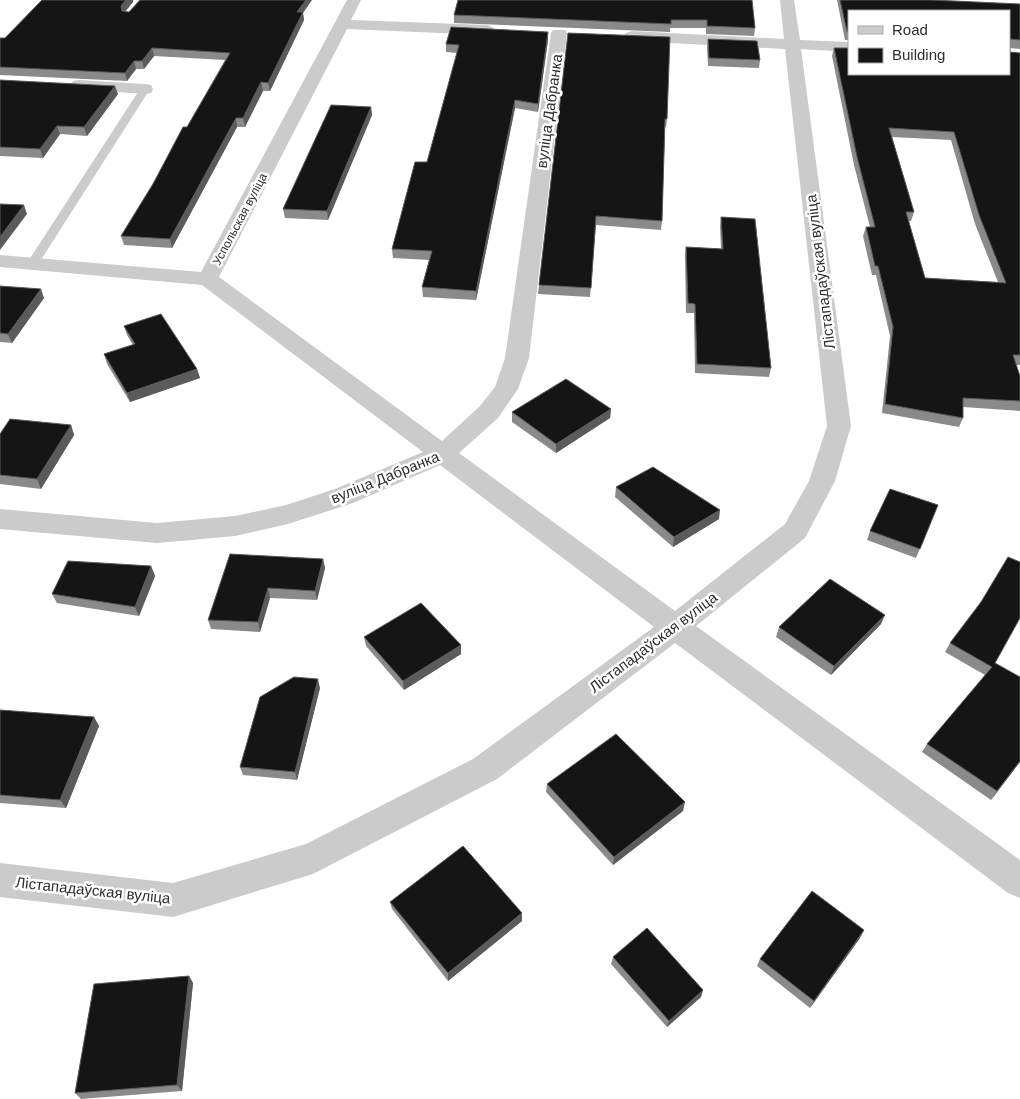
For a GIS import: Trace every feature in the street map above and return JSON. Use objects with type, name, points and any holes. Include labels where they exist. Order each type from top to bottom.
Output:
[{"type":"street","name":"Успольская вуліца","points":[[0,261],[208,279],[354,0]]},
{"type":"street","name":"Лістападаўская вуліца","points":[[0,880],[174,900],[313,858],[485,769],[675,627],[795,531],[822,481],[839,426],[787,0]]},
{"type":"street","points":[[341,24],[500,31]]},
{"type":"street","name":"вуліца Дабранка","points":[[0,519],[157,533],[235,526],[288,514],[344,496],[443,454],[490,412],[506,390],[516,358],[559,33]]},
{"type":"street","points":[[618,36],[848,46]]},
{"type":"street","points":[[68,85],[145,89]]},
{"type":"street","points":[[208,279],[1020,881]]},
{"type":"lane","points":[[33,263],[145,89]]},
{"type":"building","points":[[42,0],[126,0],[121,6],[122,11],[129,12],[140,0],[306,0],[297,12],[303,12],[268,83],[261,82],[243,118],[236,118],[170,239],[121,236],[153,184],[183,127],[187,127],[230,53],[152,48],[142,61],[134,61],[125,73],[0,67],[0,38],[5,38]]},
{"type":"building","points":[[458,0],[752,0],[755,28],[707,26],[707,20],[671,20],[671,24],[454,15]]},
{"type":"building","points":[[840,0],[932,0],[1020,4],[1020,40],[1010,39],[1010,10],[848,10],[848,32]]},
{"type":"building","points":[[451,27],[548,32],[538,104],[515,100],[476,291],[422,287],[432,251],[392,249],[415,162],[427,162],[459,45],[446,44]]},
{"type":"building","points":[[568,33],[670,37],[662,221],[596,216],[591,288],[539,285]]},
{"type":"building","points":[[708,39],[757,41],[760,60],[709,58]]},
{"type":"building","points":[[834,48],[848,48],[848,75],[1010,75],[1010,52],[1020,53],[1020,355],[1013,355],[1020,376],[1020,401],[963,398],[963,418],[885,404],[893,327],[866,227],[875,227],[857,157]],"holes":[[[889,128],[954,132],[979,215],[1006,283],[925,278],[906,212],[914,212]]]},
{"type":"building","points":[[0,80],[115,86],[84,127],[57,126],[40,149],[0,147]]},
{"type":"building","points":[[331,105],[371,107],[327,211],[283,209]]},
{"type":"building","points":[[0,204],[24,205],[0,237]]},
{"type":"building","points":[[721,217],[755,219],[771,368],[697,364],[695,304],[688,303],[686,247],[723,249]]},
{"type":"building","points":[[0,286],[41,289],[8,334],[0,333]]},
{"type":"building","points":[[161,314],[197,369],[127,393],[104,354],[135,344],[124,326]]},
{"type":"building","points":[[566,379],[611,409],[556,444],[512,412]]},
{"type":"building","points":[[10,419],[71,425],[37,479],[0,475],[0,434]]},
{"type":"building","points":[[653,467],[720,510],[674,537],[616,487]]},
{"type":"building","points":[[890,489],[938,505],[920,549],[870,531]]},
{"type":"building","points":[[230,554],[323,559],[315,591],[268,588],[258,622],[208,620]]},
{"type":"building","points":[[1008,557],[1020,562],[1020,618],[995,663],[1020,677],[1020,761],[997,791],[927,744],[992,667],[950,643],[981,602]]},
{"type":"building","points":[[68,561],[151,566],[135,607],[52,594]]},
{"type":"building","points":[[830,579],[885,615],[834,666],[779,627]]},
{"type":"building","points":[[421,603],[461,645],[403,681],[364,637]]},
{"type":"building","points":[[294,677],[318,679],[295,772],[240,767],[260,697]]},
{"type":"building","points":[[0,710],[94,717],[60,800],[0,795]]},
{"type":"building","points":[[616,734],[685,802],[614,857],[547,784]]},
{"type":"building","points":[[463,846],[522,913],[448,973],[390,902]]},
{"type":"building","points":[[812,891],[864,930],[814,1001],[760,959]]},
{"type":"building","points":[[647,928],[703,990],[669,1021],[613,957]]},
{"type":"building","points":[[189,976],[177,1085],[75,1093],[94,984]]}]
